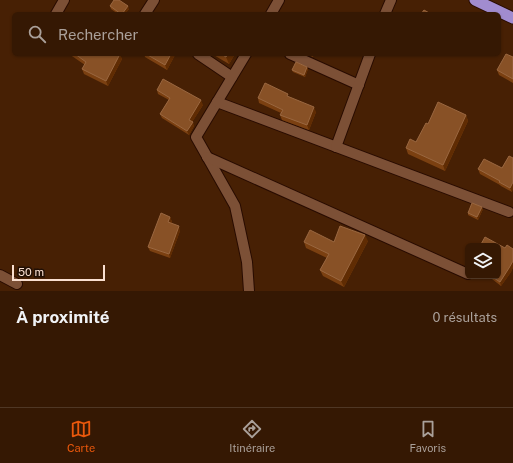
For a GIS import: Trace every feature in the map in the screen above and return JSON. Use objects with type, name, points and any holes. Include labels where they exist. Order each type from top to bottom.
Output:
[{"type":"highway","points":[[475,0],[500,12]]},
{"type":"highway","points":[[501,12],[513,18]]},
{"type":"street","points":[[57,12],[64,0]]},
{"type":"street","points":[[272,12],[279,0]]},
{"type":"street","points":[[386,12],[391,0]]},
{"type":"street","points":[[201,56],[232,77]]},
{"type":"street","points":[[245,56],[196,137],[234,206],[247,262],[249,291]]},
{"type":"street","points":[[294,56],[359,85]]},
{"type":"street","points":[[336,147],[369,56]]},
{"type":"street","points":[[217,102],[509,212]]},
{"type":"street","points":[[207,157],[465,273]]},
{"type":"street","points":[[0,275],[17,284]]},
{"type":"building","points":[[114,0],[119,0],[128,6],[124,12],[118,12],[110,6]]},
{"type":"building","points":[[506,54],[513,57],[513,79],[497,70]]},
{"type":"building","points":[[78,56],[119,56],[106,81],[82,69],[86,62]]},
{"type":"building","points":[[149,56],[170,56],[165,65]]},
{"type":"building","points":[[296,62],[307,67],[304,75],[292,70]]},
{"type":"building","points":[[163,79],[201,100],[189,120],[193,122],[187,131],[160,114],[170,98],[157,90]]},
{"type":"building","points":[[265,83],[288,94],[287,96],[314,107],[307,125],[280,115],[283,110],[258,98]]},
{"type":"building","points":[[438,102],[466,115],[443,165],[406,148],[410,139],[416,142],[426,123],[428,124]]},
{"type":"building","points":[[509,156],[513,158],[513,182],[510,188],[478,169],[484,159],[502,168]]},
{"type":"building","points":[[472,203],[482,207],[477,217],[468,213]]},
{"type":"building","points":[[161,213],[170,217],[168,222],[179,226],[169,254],[148,247]]},
{"type":"building","points":[[340,226],[365,235],[341,281],[320,270],[329,254],[304,242],[310,230],[334,242]]},
{"type":"building","points":[[485,237],[496,243],[482,243]]},
{"type":"building","points":[[507,245],[513,249],[513,261],[500,282],[496,279],[501,279],[501,246],[505,248]]}]
